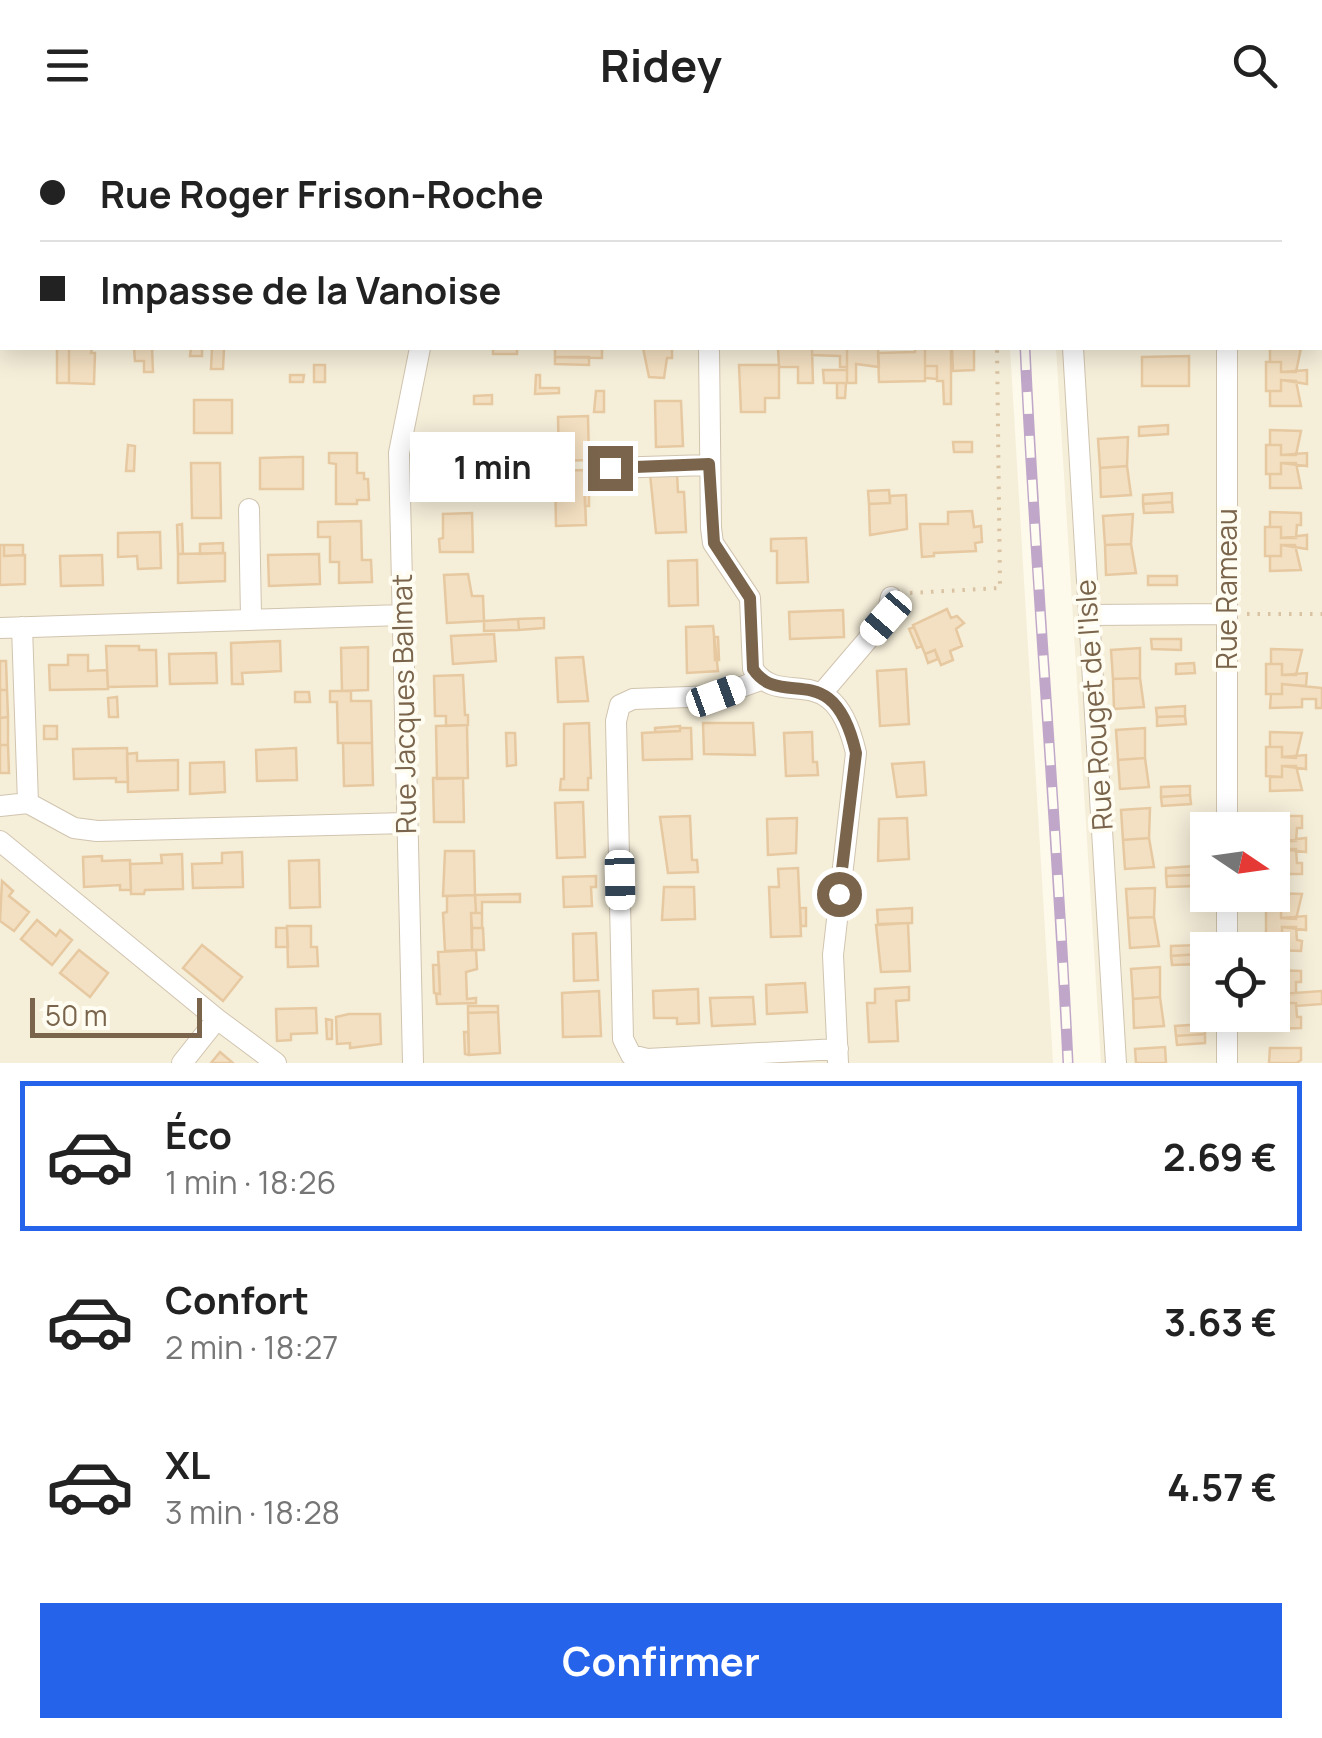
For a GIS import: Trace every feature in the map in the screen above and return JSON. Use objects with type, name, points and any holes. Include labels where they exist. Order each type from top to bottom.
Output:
[{"type":"street","name":"Rue Jacques Balmat","points":[[413,1063],[399,453],[420,350]]},
{"type":"street","points":[[709,350],[714,543],[750,598],[753,669],[768,685],[823,692],[838,707],[856,753],[833,955],[838,1056],[626,1059],[616,722],[620,705],[633,700],[716,696],[760,680]]},
{"type":"street","name":"Rue Rouget de l'Isle","points":[[1072,350],[1116,1063]]},
{"type":"street","name":"Rue Rameau","points":[[1227,350],[1227,812]]},
{"type":"street","points":[[610,468],[709,464]]},
{"type":"street","points":[[249,509],[251,618]]},
{"type":"street","points":[[823,692],[886,618],[891,597]]},
{"type":"street","points":[[1089,615],[1227,614]]},
{"type":"street","points":[[0,628],[402,615]]},
{"type":"street","points":[[22,627],[28,803]]},
{"type":"street","points":[[0,806],[28,803],[74,828],[97,831],[406,823]]},
{"type":"street","points":[[0,841],[217,1020],[276,1063]]},
{"type":"street","points":[[182,1063],[217,1020]]},
{"type":"street","points":[[1228,1032],[1228,1063]]},
{"type":"path","points":[[891,597],[920,591],[1000,588],[997,350]]},
{"type":"path","points":[[1227,614],[1322,614]]},
{"type":"shaded area","points":[[0,350],[1010,350],[1053,1063],[0,1063]]},
{"type":"shaded area","points":[[1056,350],[1322,350],[1322,1063],[1101,1063]]},
{"type":"building","points":[[57,350],[69,350],[69,383],[57,383]]},
{"type":"building","points":[[69,350],[92,350],[95,353],[94,384],[69,383]]},
{"type":"building","points":[[134,350],[152,350],[153,372],[144,372],[144,361],[135,361]]},
{"type":"building","points":[[191,350],[202,350],[202,356],[190,356]]},
{"type":"building","points":[[212,350],[224,350],[223,369],[211,369]]},
{"type":"building","points":[[493,350],[517,350],[517,354],[493,354]]},
{"type":"building","points":[[555,350],[602,350],[602,358],[555,357]]},
{"type":"building","points":[[643,350],[672,350],[664,378],[649,377]]},
{"type":"building","points":[[778,350],[812,350],[813,383],[798,383],[798,367],[779,367]]},
{"type":"building","points":[[812,350],[847,350],[847,367],[840,367],[840,356],[812,355]]},
{"type":"building","points":[[847,350],[878,350],[879,367],[856,364],[856,383],[847,383]]},
{"type":"building","points":[[925,350],[925,381],[879,382],[878,353]]},
{"type":"building","points":[[925,350],[951,350],[951,404],[944,404],[943,381],[937,381],[937,366],[925,366]]},
{"type":"building","points":[[952,350],[974,350],[974,370],[953,371]]},
{"type":"building","points":[[1270,350],[1301,350],[1296,372],[1281,372],[1281,362],[1270,362]]},
{"type":"building","points":[[1189,356],[1189,386],[1142,386],[1142,357]]},
{"type":"building","points":[[555,357],[589,357],[589,365],[555,364]]},
{"type":"building","points":[[1266,362],[1281,362],[1281,372],[1307,370],[1307,384],[1281,380],[1281,391],[1266,391]]},
{"type":"building","points":[[314,365],[325,365],[325,382],[314,382]]},
{"type":"building","points":[[739,365],[779,365],[779,398],[765,398],[765,412],[741,412]]},
{"type":"building","points":[[925,366],[937,366],[937,379],[925,378]]},
{"type":"building","points":[[823,370],[847,370],[847,383],[824,383]]},
{"type":"building","points":[[290,375],[304,375],[303,382],[290,382]]},
{"type":"building","points":[[536,375],[540,375],[540,388],[559,388],[559,393],[535,394]]},
{"type":"building","points":[[1281,380],[1296,381],[1301,406],[1270,406],[1270,391],[1281,391]]},
{"type":"building","points":[[837,383],[846,383],[845,398],[837,398]]},
{"type":"building","points":[[596,391],[604,391],[604,412],[594,412]]},
{"type":"building","points":[[492,395],[492,404],[474,404],[474,396]]},
{"type":"building","points":[[194,400],[232,400],[232,433],[194,433]]},
{"type":"building","points":[[655,401],[681,401],[683,446],[656,447]]},
{"type":"building","points":[[588,416],[589,460],[559,461],[558,417]]},
{"type":"building","points":[[1168,425],[1168,434],[1139,436],[1139,427]]},
{"type":"building","points":[[1270,430],[1301,431],[1296,455],[1281,455],[1281,445],[1270,445]]},
{"type":"building","points":[[1128,437],[1127,466],[1100,468],[1098,439]]},
{"type":"building","points":[[953,442],[972,442],[972,452],[954,452]]},
{"type":"building","points":[[460,444],[460,449],[486,448],[488,471],[460,472],[460,478],[417,480],[416,458],[431,457],[431,464],[444,463],[444,445]]},
{"type":"building","points":[[128,445],[135,446],[134,471],[126,471]]},
{"type":"building","points":[[1266,445],[1281,445],[1281,455],[1307,453],[1307,466],[1281,463],[1281,474],[1266,474]]},
{"type":"building","points":[[329,453],[357,453],[357,473],[364,473],[364,479],[368,479],[369,500],[336,504],[336,464],[329,463]]},
{"type":"building","points":[[303,457],[303,489],[260,489],[260,458]]},
{"type":"building","points":[[191,463],[220,463],[221,518],[192,518]]},
{"type":"building","points":[[1281,463],[1296,463],[1301,488],[1270,488],[1270,474],[1281,474]]},
{"type":"building","points":[[1127,466],[1131,495],[1101,497],[1100,468]]},
{"type":"building","points":[[584,470],[586,525],[556,526],[555,471]]},
{"type":"building","points":[[677,473],[678,492],[684,492],[686,532],[656,533],[650,474]]},
{"type":"building","points":[[500,477],[500,489],[477,490],[476,478]]},
{"type":"building","points":[[584,480],[589,480],[589,506],[585,506]]},
{"type":"building","points":[[889,490],[890,503],[869,504],[868,491]]},
{"type":"building","points":[[1172,493],[1172,502],[1143,504],[1143,495]]},
{"type":"building","points":[[906,495],[907,529],[870,535],[869,504],[890,503],[890,496]]},
{"type":"building","points":[[1172,502],[1173,512],[1144,513],[1143,504]]},
{"type":"building","points":[[972,511],[974,527],[981,526],[982,542],[975,543],[976,551],[922,557],[920,524],[948,524],[948,512]]},
{"type":"building","points":[[1270,512],[1301,513],[1296,538],[1281,538],[1281,527],[1270,527]]},
{"type":"building","points":[[472,513],[473,552],[440,552],[443,514]]},
{"type":"building","points":[[1133,514],[1131,544],[1105,545],[1103,516]]},
{"type":"building","points":[[361,521],[362,560],[371,560],[372,582],[339,583],[339,562],[330,562],[330,537],[318,537],[318,522]]},
{"type":"building","points":[[182,524],[183,554],[178,554],[177,525]]},
{"type":"building","points":[[1265,527],[1281,527],[1281,538],[1307,535],[1307,549],[1281,545],[1281,556],[1265,556]]},
{"type":"building","points":[[160,532],[161,568],[138,569],[137,556],[118,557],[118,533]]},
{"type":"building","points":[[806,538],[808,582],[777,583],[777,551],[771,551],[771,539]]},
{"type":"building","points":[[223,543],[223,553],[200,554],[200,544]]},
{"type":"building","points":[[1131,544],[1136,573],[1106,575],[1105,545]]},
{"type":"building","points":[[0,545],[4,545],[4,556],[25,555],[25,584],[0,585]]},
{"type":"building","points":[[4,545],[23,545],[23,555],[4,556]]},
{"type":"building","points":[[1281,545],[1295,545],[1301,570],[1270,571],[1270,556],[1281,556]]},
{"type":"building","points":[[225,553],[225,581],[178,583],[178,554]]},
{"type":"building","points":[[319,554],[320,584],[269,586],[268,555]]},
{"type":"building","points":[[102,555],[103,585],[61,586],[60,556]]},
{"type":"building","points":[[697,560],[698,605],[669,606],[668,561]]},
{"type":"building","points":[[468,574],[472,596],[483,596],[484,621],[447,623],[444,575]]},
{"type":"building","points":[[1148,576],[1177,576],[1177,585],[1148,585]]},
{"type":"building","points":[[947,609],[951,618],[957,616],[964,623],[956,629],[962,646],[950,651],[953,660],[941,665],[935,650],[925,654],[913,625]]},
{"type":"building","points":[[843,610],[844,637],[790,639],[789,612]]},
{"type":"building","points":[[544,618],[544,628],[519,630],[518,619]]},
{"type":"building","points":[[518,619],[519,630],[484,631],[484,621]]},
{"type":"building","points":[[713,626],[718,671],[687,673],[686,627]]},
{"type":"building","points":[[914,627],[922,646],[917,648],[909,629]]},
{"type":"building","points":[[494,634],[496,661],[453,664],[451,636]]},
{"type":"building","points":[[714,637],[718,637],[719,660],[715,660]]},
{"type":"building","points":[[1151,639],[1181,639],[1181,650],[1152,649]]},
{"type":"building","points":[[280,641],[281,671],[242,673],[243,684],[232,684],[231,643]]},
{"type":"building","points":[[106,646],[156,650],[157,686],[108,687]]},
{"type":"building","points":[[368,647],[368,690],[342,691],[341,648]]},
{"type":"building","points":[[1140,648],[1140,678],[1113,679],[1111,650]]},
{"type":"building","points":[[1271,649],[1302,650],[1296,675],[1282,675],[1282,664],[1271,664]]},
{"type":"building","points":[[935,650],[938,659],[928,663],[925,654]]},
{"type":"building","points":[[216,653],[217,683],[170,684],[169,654]]},
{"type":"building","points":[[68,655],[88,655],[88,671],[107,670],[108,689],[50,690],[49,665],[68,665]]},
{"type":"building","points":[[583,657],[588,701],[558,702],[556,658]]},
{"type":"building","points":[[0,661],[6,661],[7,690],[0,690]]},
{"type":"building","points":[[1194,663],[1195,673],[1176,674],[1176,664]]},
{"type":"building","points":[[1266,664],[1282,664],[1282,675],[1307,673],[1306,686],[1282,684],[1282,694],[1266,694]]},
{"type":"building","points":[[906,669],[909,724],[880,726],[877,671]]},
{"type":"building","points":[[463,675],[468,725],[446,726],[446,716],[435,716],[434,676]]},
{"type":"building","points":[[1140,678],[1144,707],[1114,709],[1113,679]]},
{"type":"building","points":[[1282,684],[1322,688],[1322,708],[1316,708],[1316,699],[1302,699],[1302,707],[1270,708],[1271,694],[1282,694]]},
{"type":"building","points":[[0,690],[7,690],[8,717],[0,718]]},
{"type":"building","points":[[330,691],[351,691],[351,701],[371,701],[372,743],[338,743],[337,702],[330,702]]},
{"type":"building","points":[[295,692],[309,692],[310,702],[295,702]]},
{"type":"building","points":[[117,697],[118,717],[109,717],[108,698]]},
{"type":"building","points":[[1185,706],[1185,716],[1157,717],[1156,708]]},
{"type":"building","points":[[1185,716],[1186,724],[1157,726],[1157,717]]},
{"type":"building","points":[[8,717],[8,745],[0,745],[0,718]]},
{"type":"building","points":[[589,723],[588,790],[560,790],[564,779],[564,724]]},
{"type":"building","points":[[703,723],[753,723],[755,755],[704,754]]},
{"type":"building","points":[[467,725],[468,778],[437,779],[436,726]]},
{"type":"building","points":[[44,726],[57,726],[57,739],[44,739]]},
{"type":"building","points":[[680,726],[680,731],[655,732],[655,728]]},
{"type":"building","points":[[691,728],[692,759],[643,760],[642,733]]},
{"type":"building","points":[[1145,728],[1145,758],[1118,760],[1116,730]]},
{"type":"building","points":[[812,732],[813,762],[817,762],[818,775],[786,776],[784,733]]},
{"type":"building","points":[[1270,732],[1302,733],[1296,758],[1282,757],[1282,747],[1270,747]]},
{"type":"building","points":[[506,733],[515,733],[516,765],[507,766]]},
{"type":"building","points":[[343,743],[372,743],[373,785],[344,786]]},
{"type":"building","points":[[0,745],[8,745],[9,773],[0,773]]},
{"type":"building","points":[[1266,747],[1282,747],[1282,757],[1306,755],[1306,769],[1282,766],[1282,777],[1266,776]]},
{"type":"building","points":[[127,748],[128,782],[116,782],[116,778],[74,779],[73,749]]},
{"type":"building","points":[[296,748],[297,780],[257,781],[256,750]]},
{"type":"building","points":[[137,753],[137,761],[178,760],[178,790],[128,792],[127,754]]},
{"type":"building","points":[[1145,758],[1149,787],[1120,789],[1118,760]]},
{"type":"building","points":[[224,762],[225,792],[190,794],[190,763]]},
{"type":"building","points":[[924,762],[926,795],[897,797],[892,764]]},
{"type":"building","points":[[1282,766],[1296,766],[1302,790],[1270,791],[1270,777],[1282,777]]},
{"type":"building","points":[[433,778],[463,778],[464,822],[434,822]]},
{"type":"building","points":[[1190,786],[1190,795],[1161,797],[1161,787]]},
{"type":"building","points":[[1190,795],[1191,804],[1162,806],[1161,797]]},
{"type":"building","points":[[583,802],[585,857],[557,858],[555,803]]},
{"type":"building","points":[[1150,808],[1149,838],[1123,840],[1121,810]]},
{"type":"building","points":[[690,816],[692,860],[697,860],[698,872],[668,873],[660,817]]},
{"type":"building","points":[[1290,816],[1302,816],[1302,828],[1297,828],[1296,841],[1290,841]]},
{"type":"building","points":[[797,818],[796,853],[768,855],[767,819]]},
{"type":"building","points":[[907,818],[909,859],[878,861],[879,819]]},
{"type":"building","points":[[1149,838],[1154,867],[1125,869],[1123,840]]},
{"type":"building","points":[[1306,838],[1306,852],[1290,850],[1290,840]]},
{"type":"building","points":[[1290,849],[1296,849],[1302,874],[1290,874]]},
{"type":"building","points":[[445,851],[474,851],[475,895],[443,896]]},
{"type":"building","points":[[242,852],[243,887],[193,888],[192,864],[222,863],[222,853]]},
{"type":"building","points":[[182,854],[183,889],[131,894],[130,864],[162,863],[161,855]]},
{"type":"building","points":[[102,856],[102,861],[130,860],[131,890],[120,890],[120,885],[84,887],[83,857]]},
{"type":"building","points":[[319,860],[320,907],[290,908],[289,861]]},
{"type":"building","points":[[1190,866],[1190,875],[1166,876],[1166,868]]},
{"type":"building","points":[[798,868],[801,936],[771,937],[769,887],[779,887],[778,869]]},
{"type":"building","points":[[1190,875],[1190,886],[1167,887],[1166,876]]},
{"type":"building","points":[[596,876],[596,887],[591,887],[592,906],[564,907],[563,877]]},
{"type":"building","points":[[2,881],[13,891],[9,896],[29,912],[14,931],[0,921]]},
{"type":"building","points":[[664,887],[694,887],[695,919],[662,920]]},
{"type":"building","points":[[1155,888],[1154,917],[1128,918],[1126,889]]},
{"type":"building","points":[[520,894],[520,902],[482,902],[482,913],[476,913],[475,895]]},
{"type":"building","points":[[1290,894],[1302,894],[1296,919],[1281,918],[1281,912],[1290,912]]},
{"type":"building","points":[[475,895],[476,913],[471,913],[472,950],[445,951],[443,913],[447,912],[447,896]]},
{"type":"building","points":[[800,908],[806,908],[806,926],[801,926]]},
{"type":"building","points":[[912,908],[912,923],[878,924],[877,910]]},
{"type":"building","points":[[1266,912],[1281,912],[1281,918],[1306,916],[1306,930],[1282,927],[1282,932],[1266,932]]},
{"type":"building","points":[[471,913],[482,913],[482,928],[472,928]]},
{"type":"building","points":[[1154,917],[1159,946],[1130,948],[1128,918]]},
{"type":"building","points":[[37,920],[56,936],[60,930],[72,940],[52,965],[21,939]]},
{"type":"building","points":[[908,923],[910,971],[881,972],[876,925]]},
{"type":"building","points":[[287,926],[311,926],[311,947],[317,947],[318,966],[288,967]]},
{"type":"building","points":[[1282,927],[1296,927],[1297,940],[1302,941],[1301,951],[1290,951],[1290,932],[1282,932]]},
{"type":"building","points":[[276,928],[287,928],[288,947],[276,947]]},
{"type":"building","points":[[472,928],[483,928],[484,950],[472,950]]},
{"type":"building","points":[[596,933],[598,980],[574,981],[573,934]]},
{"type":"building","points":[[202,945],[242,977],[223,1001],[183,968]]},
{"type":"building","points":[[1190,945],[1190,955],[1171,956],[1171,946]]},
{"type":"building","points":[[79,950],[108,973],[90,997],[60,973]]},
{"type":"building","points":[[476,950],[477,969],[466,972],[467,999],[476,998],[476,1003],[437,1004],[438,952]]},
{"type":"building","points":[[1190,955],[1190,964],[1172,965],[1171,956]]},
{"type":"building","points":[[433,965],[439,965],[440,994],[434,993]]},
{"type":"building","points":[[1160,967],[1160,997],[1133,999],[1131,969]]},
{"type":"building","points":[[1290,971],[1301,971],[1296,994],[1290,994]]},
{"type":"building","points":[[805,983],[807,1012],[767,1014],[766,985]]},
{"type":"building","points":[[909,987],[909,1000],[896,1001],[898,1041],[869,1042],[867,1003],[875,1003],[875,989]]},
{"type":"building","points":[[698,989],[699,1023],[677,1024],[677,1018],[654,1018],[653,991]]},
{"type":"building","points":[[599,991],[601,1036],[563,1037],[562,993]]},
{"type":"building","points":[[1322,991],[1322,1004],[1290,1003],[1290,993]]},
{"type":"building","points":[[753,997],[755,1024],[712,1026],[710,998]]},
{"type":"building","points":[[1160,997],[1164,1026],[1134,1028],[1133,999]]},
{"type":"building","points":[[1290,1003],[1296,1003],[1301,1028],[1290,1028]]},
{"type":"building","points":[[468,1006],[498,1006],[498,1012],[468,1013]]},
{"type":"building","points":[[316,1008],[317,1033],[291,1034],[291,1040],[277,1041],[276,1009]]},
{"type":"building","points":[[498,1012],[500,1053],[469,1055],[468,1013]]},
{"type":"building","points":[[380,1014],[381,1044],[350,1048],[350,1043],[337,1044],[336,1017]]},
{"type":"building","points":[[326,1019],[332,1020],[332,1039],[327,1039]]},
{"type":"building","points":[[1190,1025],[1190,1032],[1205,1034],[1176,1036],[1175,1026]]},
{"type":"building","points":[[464,1032],[468,1032],[469,1055],[465,1054]]},
{"type":"building","points":[[1205,1034],[1205,1043],[1177,1045],[1176,1036]]},
{"type":"building","points":[[1165,1047],[1166,1063],[1136,1063],[1135,1049]]},
{"type":"building","points":[[1270,1048],[1301,1048],[1301,1060],[1269,1063]]},
{"type":"building","points":[[220,1052],[233,1063],[211,1063]]},
{"type":"railway","points":[[1025,350],[1068,1063]]},
{"type":"route","points":[[610,468],[709,464],[710,528],[714,543],[750,598],[753,669],[768,685],[823,692],[838,707],[852,737],[856,753],[839,894]]}]
